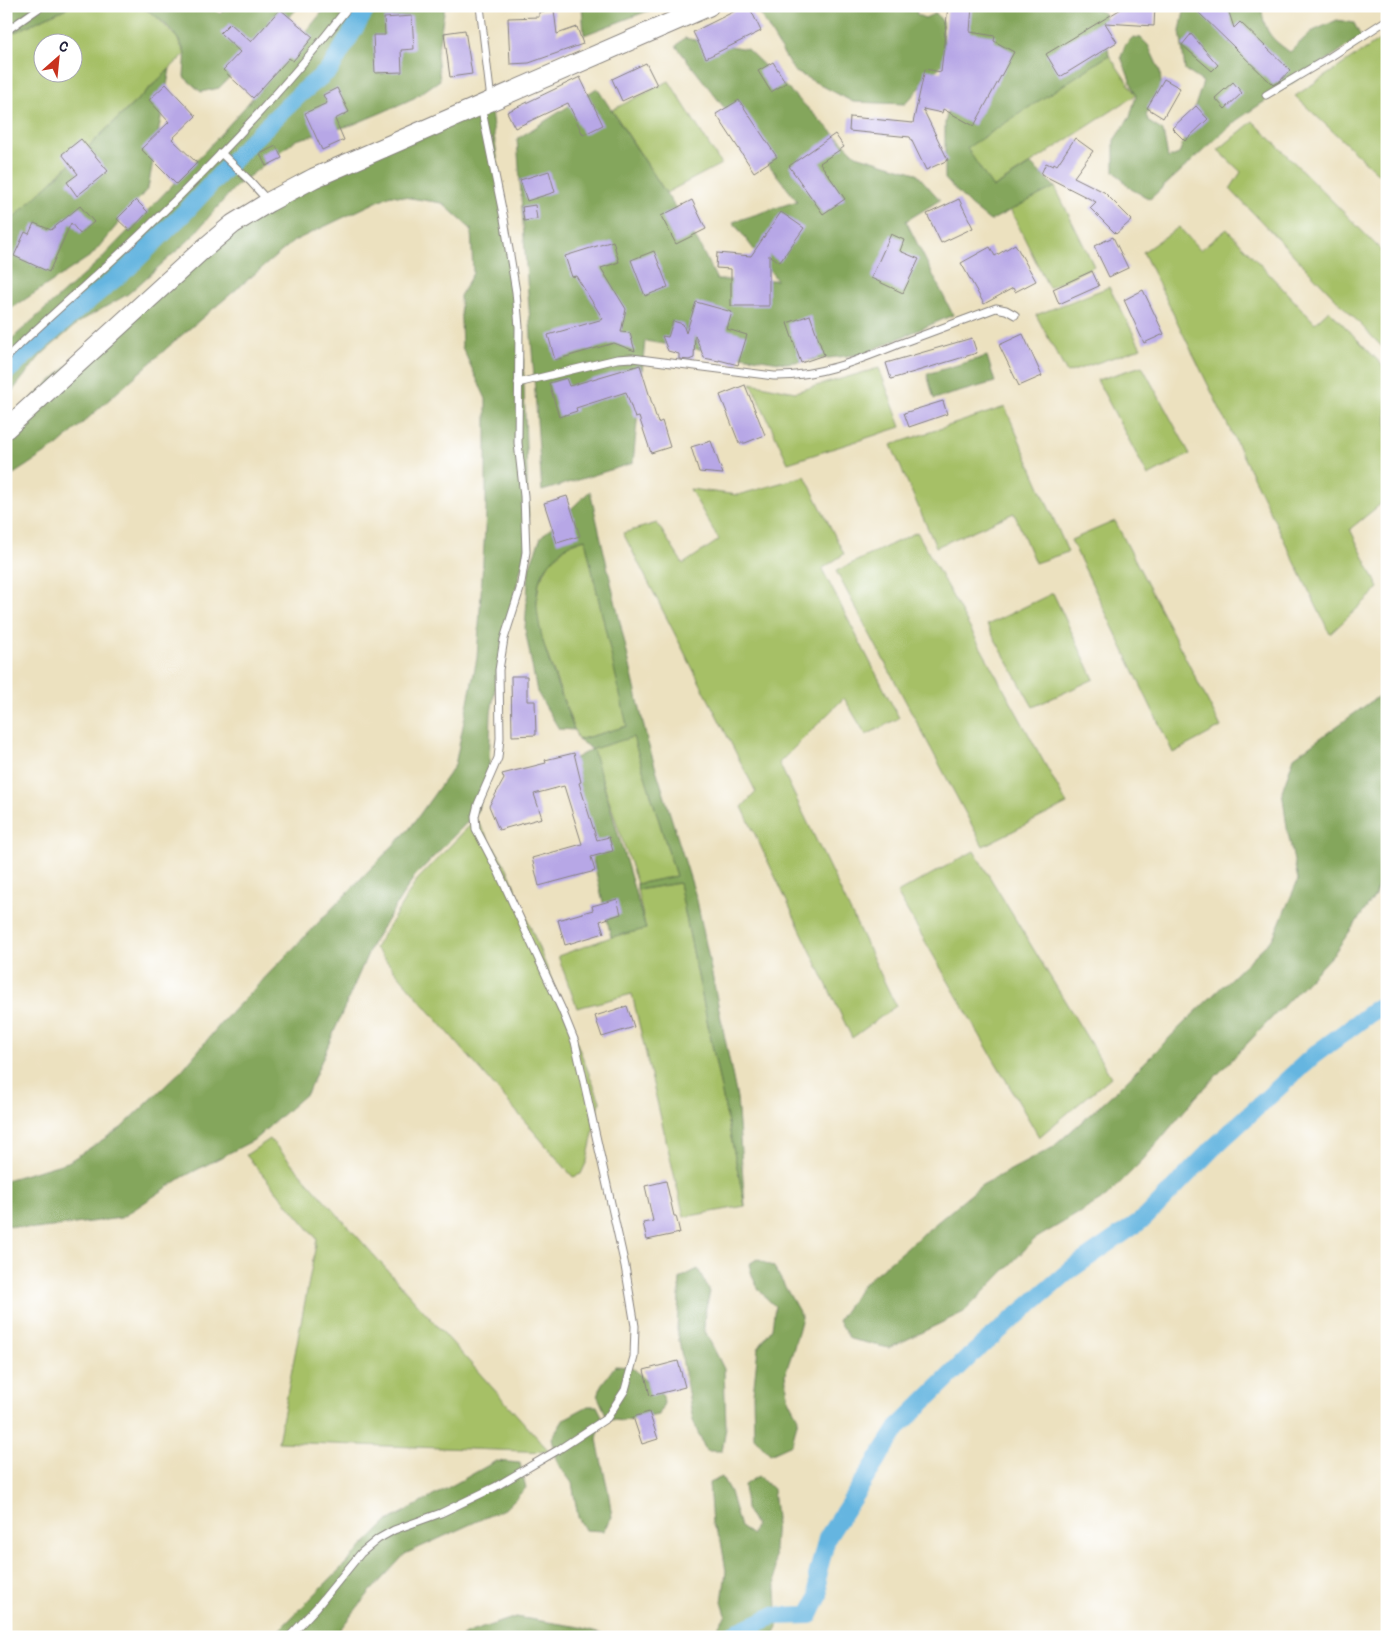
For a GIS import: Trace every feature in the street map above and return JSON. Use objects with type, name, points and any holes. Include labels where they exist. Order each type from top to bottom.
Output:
[{"type":"street","points":[[6,429],[233,224],[268,202],[314,178],[709,6]]},
{"type":"lane","points":[[6,31],[42,6]]},
{"type":"lane","points":[[6,358],[150,224],[221,153],[278,92],[349,6]]},
{"type":"lane","points":[[289,1637],[317,1607],[361,1553],[378,1539],[394,1530],[440,1513],[495,1487],[558,1450],[607,1418],[625,1390],[634,1357],[635,1326],[626,1266],[575,1042],[499,873],[476,829],[478,804],[498,758],[500,738],[500,663],[504,640],[520,589],[526,552],[524,496],[518,443],[519,327],[516,292],[486,103],[480,6]]},
{"type":"lane","points":[[1266,95],[1387,20]]},
{"type":"lane","points":[[221,153],[251,182],[268,202]]},
{"type":"lane","points":[[518,382],[617,359],[632,358],[774,376],[808,374],[859,360],[996,308],[1006,310],[1015,315]]},
{"type":"green space","points":[[6,6],[71,6],[6,36]]},
{"type":"green space","points":[[71,6],[140,6],[154,14],[177,38],[185,54],[6,225],[6,36]]},
{"type":"green space","points":[[140,6],[212,6],[220,14],[228,6],[300,6],[219,88],[201,92],[184,77],[185,54],[178,39],[161,20]]},
{"type":"green space","points":[[327,6],[445,6],[437,55],[440,80],[414,98],[352,125],[296,140],[234,188],[190,239],[128,294],[79,322],[41,355],[6,399],[6,344],[99,261],[207,149],[244,108]]},
{"type":"green space","points":[[582,6],[653,6],[653,9],[584,35]]},
{"type":"green space","points":[[755,6],[916,6],[917,15],[925,18],[936,13],[942,21],[945,61],[905,104],[853,102],[794,71]]},
{"type":"green space","points":[[971,6],[1089,6],[1104,13],[1109,55],[967,148],[993,188],[1031,164],[1055,187],[990,221],[970,205],[945,179],[945,123]]},
{"type":"green space","points":[[1185,6],[1261,6],[1264,22],[1269,33],[1290,52],[1311,32],[1337,20],[1354,23],[1361,37],[1237,120],[1150,199],[1131,189],[1114,171],[1114,140],[1130,117],[1136,96],[1121,57],[1125,45],[1133,37],[1141,38],[1148,45],[1160,71],[1162,94],[1146,115],[1149,122],[1163,131],[1168,158],[1179,154],[1203,82],[1185,70],[1180,31]]},
{"type":"green space","points":[[1387,35],[1387,182],[1295,96]]},
{"type":"green space","points":[[684,38],[747,49],[856,155],[916,173],[940,200],[906,221],[953,315],[863,354],[786,363],[645,341],[633,463],[542,491],[517,139],[597,88],[698,242],[717,280],[777,280],[733,222],[797,201],[676,46]]},
{"type":"green space","points":[[1109,55],[1136,95],[993,188],[966,148]]},
{"type":"green space","points":[[170,69],[148,188],[92,255],[6,312],[6,225]]},
{"type":"green space","points":[[669,81],[721,164],[666,193],[612,110]]},
{"type":"green space","points":[[489,96],[523,355],[529,536],[504,637],[491,713],[489,767],[477,812],[414,877],[372,944],[308,1092],[254,1140],[183,1177],[121,1218],[36,1229],[6,1225],[6,1180],[68,1162],[121,1128],[183,1069],[222,1022],[410,828],[455,765],[477,658],[486,512],[486,399],[462,347],[460,296],[473,273],[471,229],[442,203],[391,195],[294,241],[176,340],[58,445],[6,479],[6,421],[198,249],[305,172]]},
{"type":"green space","points":[[1253,121],[1387,256],[1387,352],[1230,189],[1241,172],[1218,150]]},
{"type":"green space","points":[[1055,187],[1094,266],[1049,288],[1010,209]]},
{"type":"green space","points":[[1179,227],[1200,250],[1227,229],[1315,323],[1329,310],[1387,370],[1387,499],[1350,529],[1379,588],[1330,634],[1143,252]]},
{"type":"green space","points":[[1109,287],[1141,348],[1067,373],[1036,315]]},
{"type":"green space","points":[[987,356],[995,382],[934,399],[927,374]]},
{"type":"green space","points":[[1142,366],[1190,454],[1148,476],[1097,380]]},
{"type":"green space","points":[[879,368],[901,427],[788,463],[751,383],[795,392]]},
{"type":"green space","points":[[1005,407],[1068,552],[1035,563],[1014,513],[936,547],[891,445]]},
{"type":"green space","points":[[805,476],[844,554],[822,569],[899,718],[866,735],[844,698],[779,763],[896,1006],[852,1038],[742,807],[756,792],[623,533],[657,523],[683,564],[719,540],[690,489],[738,495]]},
{"type":"green space","points":[[590,491],[647,740],[697,900],[737,1098],[745,1206],[679,883],[637,890],[637,884],[676,876],[633,737],[593,749],[646,929],[611,937],[570,761],[592,749],[578,740],[627,726],[585,539],[569,545],[550,562],[539,582],[537,598],[542,636],[554,677],[574,730],[559,729],[537,692],[525,629],[529,568],[541,537]]},
{"type":"green space","points":[[1115,521],[1221,727],[1173,753],[1071,540]]},
{"type":"green space","points":[[917,532],[1067,804],[983,846],[836,571]]},
{"type":"green space","points":[[585,539],[628,726],[578,740],[542,640],[536,610],[539,582],[550,562],[568,545]]},
{"type":"green space","points":[[1053,593],[1094,679],[1033,707],[987,625]]},
{"type":"green space","points":[[1387,690],[1387,859],[1375,896],[1335,952],[1195,1098],[1142,1161],[1106,1197],[1035,1239],[964,1312],[889,1348],[850,1339],[838,1321],[863,1284],[982,1185],[1052,1148],[1116,1091],[1273,938],[1298,880],[1287,828],[1282,791],[1294,757]]},
{"type":"green space","points":[[633,736],[676,876],[637,884],[592,749]]},
{"type":"green space","points":[[476,819],[507,868],[600,1101],[587,1161],[581,1174],[573,1177],[375,948],[417,880]]},
{"type":"green space","points":[[974,851],[1111,1077],[1039,1137],[897,893]]},
{"type":"green space","points":[[679,883],[745,1206],[684,1217],[632,994],[577,1008],[558,956],[611,937],[646,929],[637,890]]},
{"type":"green space","points":[[270,1139],[550,1452],[278,1442],[317,1239],[246,1155]]},
{"type":"green space","points":[[757,1259],[774,1267],[802,1317],[785,1374],[789,1401],[798,1418],[792,1444],[770,1454],[754,1437],[753,1394],[758,1348],[772,1328],[775,1306],[755,1283],[749,1264]]},
{"type":"green space","points":[[698,1269],[710,1292],[705,1312],[704,1329],[724,1369],[726,1427],[722,1451],[706,1451],[693,1421],[677,1329],[680,1278]]},
{"type":"green space","points":[[615,1366],[632,1367],[663,1396],[664,1403],[659,1415],[621,1421],[608,1419],[598,1397],[601,1385]]},
{"type":"green space","points":[[588,1406],[597,1406],[602,1416],[597,1439],[612,1517],[603,1531],[585,1530],[578,1517],[572,1483],[558,1464],[552,1438],[564,1419]]},
{"type":"green space","points":[[496,1461],[520,1463],[526,1488],[506,1508],[405,1554],[369,1593],[334,1637],[272,1637],[388,1521]]},
{"type":"green space","points":[[758,1476],[773,1489],[776,1518],[774,1549],[778,1628],[773,1637],[720,1637],[717,1628],[726,1615],[722,1602],[726,1571],[721,1541],[712,1524],[709,1483],[722,1477],[730,1492],[740,1527],[752,1535],[755,1525],[746,1509],[744,1485]]},
{"type":"green space","points":[[516,1617],[580,1627],[614,1637],[461,1637],[467,1633]]},
{"type":"building","points":[[745,6],[749,6],[761,31],[706,58],[693,32]]},
{"type":"building","points":[[948,6],[972,6],[970,32],[995,36],[994,41],[1014,52],[974,126],[943,109],[942,113],[923,109],[948,160],[926,170],[910,137],[849,131],[850,117],[913,123],[925,69],[941,72]]},
{"type":"building","points":[[1126,6],[1155,6],[1154,26],[1105,23],[1117,42],[1060,77],[1046,54]]},
{"type":"building","points":[[1216,6],[1227,6],[1234,28],[1240,22],[1290,70],[1280,81],[1273,85],[1198,12]]},
{"type":"building","points":[[280,9],[313,37],[293,61],[289,58],[253,98],[223,70],[240,52],[220,33],[230,23],[251,42]]},
{"type":"building","points":[[554,10],[557,34],[577,27],[583,44],[529,63],[510,64],[508,18],[539,17],[539,12]]},
{"type":"building","points":[[412,16],[414,49],[401,50],[402,72],[375,73],[373,35],[385,35],[384,18]]},
{"type":"building","points":[[465,30],[472,74],[450,77],[444,33]]},
{"type":"building","points":[[1191,34],[1218,65],[1212,71],[1182,45]]},
{"type":"building","points":[[773,62],[786,83],[771,92],[758,71]]},
{"type":"building","points":[[646,63],[657,85],[622,101],[612,79]]},
{"type":"building","points":[[580,77],[603,125],[583,135],[568,103],[515,128],[507,112]]},
{"type":"building","points":[[1164,79],[1180,88],[1163,118],[1147,108]]},
{"type":"building","points":[[1233,82],[1242,93],[1225,109],[1215,98]]},
{"type":"building","points":[[166,84],[196,116],[172,139],[197,163],[176,184],[141,149],[169,122],[149,100]]},
{"type":"building","points":[[337,88],[349,112],[335,119],[344,140],[322,150],[305,113],[327,103],[323,95]]},
{"type":"building","points":[[739,100],[777,157],[754,172],[716,114]]},
{"type":"building","points":[[1196,106],[1208,119],[1185,141],[1172,128]]},
{"type":"building","points":[[835,134],[844,147],[820,163],[845,199],[823,214],[789,166]]},
{"type":"building","points":[[1075,138],[1093,151],[1074,177],[1104,192],[1132,220],[1116,234],[1090,208],[1096,202],[1041,174],[1046,163],[1053,166],[1054,163],[1057,165]]},
{"type":"building","points":[[81,139],[108,171],[77,196],[67,182],[78,174],[62,154]]},
{"type":"building","points":[[276,146],[282,158],[266,166],[260,154]]},
{"type":"building","points":[[549,171],[555,192],[527,201],[520,180]]},
{"type":"building","points":[[959,199],[973,228],[941,243],[927,214]]},
{"type":"building","points":[[136,200],[148,212],[130,231],[117,219]]},
{"type":"building","points":[[692,200],[706,229],[676,244],[661,216]]},
{"type":"building","points":[[535,205],[537,219],[524,221],[522,207]]},
{"type":"building","points":[[80,206],[94,222],[80,234],[71,223],[49,272],[14,256],[25,232],[29,234],[34,223],[51,230]]},
{"type":"building","points":[[781,212],[804,228],[780,262],[769,255],[769,306],[731,306],[731,269],[716,268],[717,253],[751,256]]},
{"type":"building","points":[[891,234],[904,240],[900,251],[919,259],[903,293],[871,278]]},
{"type":"building","points":[[1113,237],[1128,268],[1109,277],[1094,246]]},
{"type":"building","points":[[613,241],[619,262],[601,268],[626,309],[621,332],[630,333],[635,351],[614,343],[555,360],[548,335],[603,319],[576,276],[572,277],[565,256]]},
{"type":"building","points":[[1015,244],[1036,281],[1015,292],[1013,288],[984,304],[961,263],[990,247],[995,256]]},
{"type":"building","points":[[654,251],[668,287],[645,296],[631,260]]},
{"type":"building","points":[[1092,271],[1099,286],[1059,304],[1053,289]]},
{"type":"building","points":[[1143,290],[1164,334],[1144,343],[1124,300]]},
{"type":"building","points":[[696,302],[732,312],[727,329],[747,335],[738,365],[704,358],[695,335],[694,358],[689,360],[679,359],[679,354],[668,351],[662,336],[668,337],[673,321],[683,324],[686,333]]},
{"type":"building","points":[[810,315],[824,355],[801,363],[787,323]]},
{"type":"building","points":[[1023,334],[1042,376],[1019,386],[999,345]]},
{"type":"building","points":[[972,338],[977,353],[891,379],[886,363]]},
{"type":"building","points":[[640,365],[658,423],[662,421],[670,447],[651,453],[639,417],[635,418],[626,392],[576,408],[577,411],[559,417],[549,383],[566,378],[569,386]]},
{"type":"building","points":[[745,385],[765,435],[745,443],[739,443],[720,395]]},
{"type":"building","points":[[943,401],[947,414],[909,427],[904,413]]},
{"type":"building","points":[[711,441],[723,474],[699,472],[691,447]]},
{"type":"building","points":[[567,496],[580,536],[557,543],[544,503]]},
{"type":"building","points":[[511,676],[527,676],[527,701],[535,701],[536,735],[512,736]]},
{"type":"building","points":[[574,753],[581,782],[579,783],[597,840],[609,837],[613,851],[591,857],[595,871],[539,886],[532,858],[582,844],[564,786],[534,794],[542,818],[499,830],[489,806],[504,779],[502,774],[546,763],[545,760]]},
{"type":"building","points":[[617,899],[621,914],[600,921],[604,933],[565,945],[558,920],[593,910],[592,906]]},
{"type":"building","points":[[627,1006],[634,1027],[602,1037],[595,1016]]},
{"type":"building","points":[[666,1181],[680,1233],[647,1240],[643,1223],[653,1221],[645,1186]]},
{"type":"building","points":[[678,1361],[685,1387],[650,1396],[644,1370]]},
{"type":"building","points":[[649,1412],[658,1439],[642,1444],[633,1417]]},
{"type":"waterway","points":[[6,372],[128,268],[186,211],[248,144],[300,94],[330,69],[368,6]]},
{"type":"waterway","points":[[726,1637],[773,1616],[810,1615],[819,1596],[817,1576],[827,1538],[899,1426],[970,1356],[1070,1270],[1145,1218],[1213,1148],[1314,1055],[1387,1001]]}]
